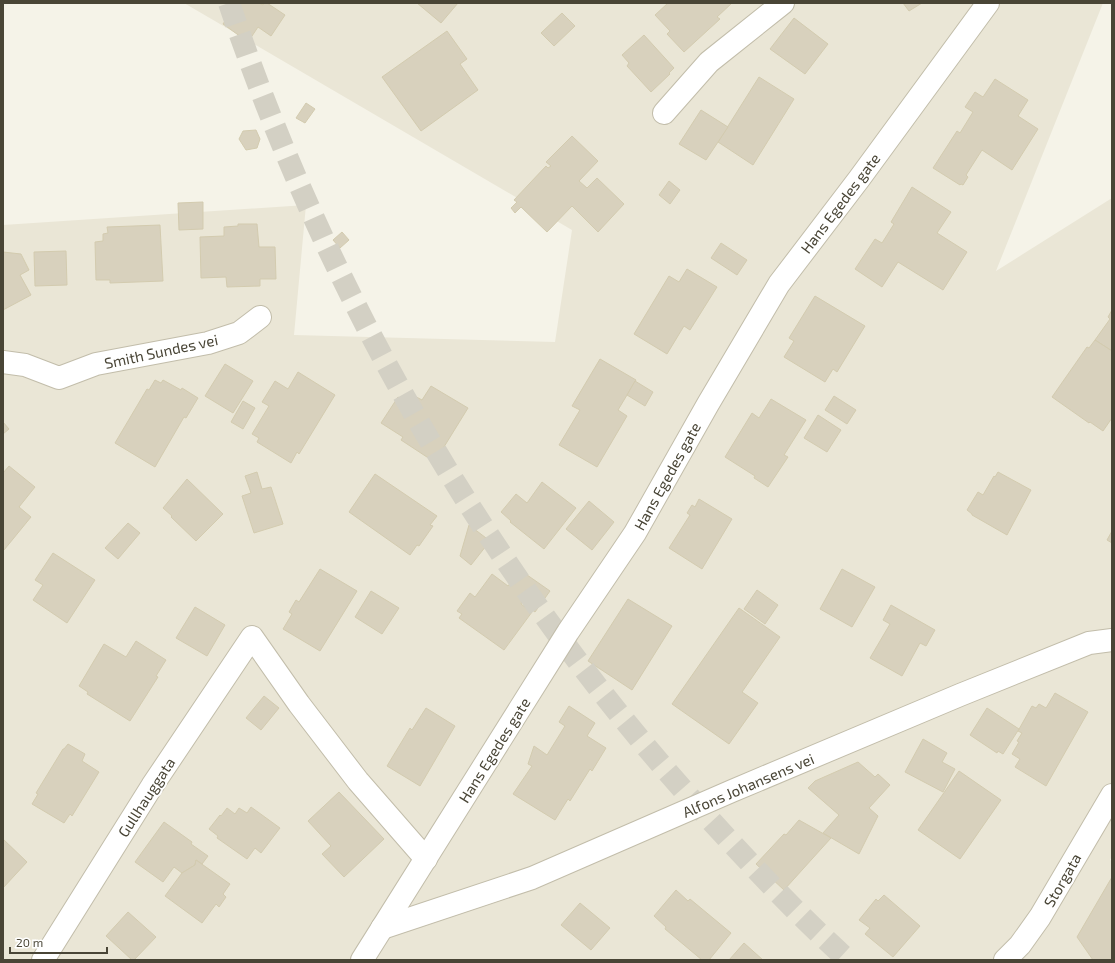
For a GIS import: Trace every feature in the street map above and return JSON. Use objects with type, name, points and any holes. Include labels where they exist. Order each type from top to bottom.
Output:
[{"type":"street","points":[[664,113],[709,62],[783,3]]},
{"type":"street","name":"Hans Egedes gate","points":[[362,960],[568,632],[635,533],[708,404],[779,284],[859,179],[988,3]]},
{"type":"street","name":"Smith Sundes vei","points":[[3,362],[25,365],[59,378],[96,364],[208,343],[239,333],[260,318]]},
{"type":"street","name":"Gullhauggata","points":[[43,960],[152,786],[252,637],[299,704],[358,781],[426,858]]},
{"type":"street","name":"Alfons Johansens vei","points":[[382,928],[532,878],[732,791],[1089,643],[1112,640]]},
{"type":"street","name":"Storgata","points":[[1005,960],[1020,946],[1040,917],[1112,795]]},
{"type":"shaded area","points":[[184,3],[1103,3],[996,271],[1112,198],[1112,856],[1110,860],[1112,861],[1112,960],[3,960],[3,225],[306,205],[294,335],[555,342],[572,230]]},
{"type":"building","points":[[237,3],[259,3],[263,5],[264,3],[267,3],[285,15],[271,36],[258,27],[248,42],[223,24]]},
{"type":"building","points":[[417,3],[458,3],[441,23]]},
{"type":"building","points":[[668,3],[732,3],[717,17],[720,19],[684,52],[667,34],[670,31],[655,15]]},
{"type":"building","points":[[903,3],[922,3],[909,11]]},
{"type":"building","points":[[562,13],[575,26],[554,46],[541,33]]},
{"type":"building","points":[[794,18],[828,44],[805,74],[770,49]]},
{"type":"building","points":[[447,31],[467,59],[460,64],[478,90],[421,131],[382,77]]},
{"type":"building","points":[[644,35],[674,68],[669,73],[670,74],[651,92],[627,66],[629,63],[622,55]]},
{"type":"building","points":[[759,77],[794,99],[753,165],[718,142]]},
{"type":"building","points":[[995,79],[1028,100],[1018,116],[1038,129],[1012,170],[982,150],[966,175],[968,177],[963,185],[960,185],[933,168],[957,131],[960,133],[973,112],[965,107],[975,92],[983,97]]},
{"type":"building","points":[[306,103],[315,109],[305,123],[296,118]]},
{"type":"building","points":[[701,110],[728,127],[706,160],[679,144]]},
{"type":"building","points":[[256,130],[260,139],[257,148],[246,150],[239,139],[243,131]]},
{"type":"building","points":[[572,136],[598,161],[579,181],[587,188],[597,178],[624,204],[598,232],[572,206],[547,232],[521,207],[515,213],[511,208],[517,202],[514,200],[546,166],[548,168],[551,166],[546,162]]},
{"type":"building","points":[[669,181],[680,190],[670,204],[659,195]]},
{"type":"building","points":[[912,187],[951,212],[937,233],[967,252],[943,290],[898,262],[882,287],[855,269],[875,239],[882,243],[894,224],[891,222]]},
{"type":"building","points":[[203,202],[203,229],[179,230],[178,203]]},
{"type":"building","points":[[238,224],[257,224],[259,247],[275,247],[276,279],[260,279],[260,286],[227,287],[226,277],[201,278],[200,237],[224,236],[224,227],[238,226]]},
{"type":"building","points":[[160,225],[163,281],[110,283],[110,280],[96,280],[95,242],[103,241],[103,234],[108,233],[107,227]]},
{"type":"building","points":[[342,232],[349,240],[340,248],[333,240]]},
{"type":"building","points":[[721,243],[747,260],[737,275],[711,258]]},
{"type":"building","points":[[66,251],[67,285],[35,286],[34,252]]},
{"type":"building","points":[[3,252],[21,254],[29,270],[20,275],[31,295],[3,310]]},
{"type":"building","points":[[687,269],[717,287],[690,330],[684,326],[667,354],[634,334],[669,276],[679,282]]},
{"type":"building","points":[[815,296],[865,326],[837,372],[833,369],[825,382],[784,357],[794,341],[789,338]]},
{"type":"building","points":[[1112,310],[1112,351],[1095,340],[1110,319],[1108,317]]},
{"type":"building","points":[[1095,340],[1112,351],[1112,418],[1103,431],[1052,397],[1087,347],[1089,348]]},
{"type":"building","points":[[600,359],[636,380],[618,410],[627,416],[597,467],[559,445],[580,410],[572,406]]},
{"type":"building","points":[[225,364],[253,381],[233,413],[205,396]]},
{"type":"building","points":[[298,372],[335,395],[299,454],[297,452],[291,463],[257,442],[259,438],[252,434],[269,406],[262,402],[275,381],[288,389]]},
{"type":"building","points":[[155,380],[161,383],[163,380],[181,390],[182,388],[198,398],[186,418],[184,417],[155,467],[115,443],[147,389],[149,390]]},
{"type":"building","points":[[635,381],[653,392],[645,406],[627,395]]},
{"type":"building","points":[[431,386],[468,408],[439,455],[437,454],[433,461],[401,440],[403,437],[381,423],[398,397],[404,401],[409,393],[422,400]]},
{"type":"building","points":[[834,396],[856,410],[847,424],[825,410]]},
{"type":"building","points":[[771,399],[806,420],[784,455],[788,457],[768,487],[754,478],[755,476],[725,457],[752,413],[759,418]]},
{"type":"building","points":[[243,401],[255,408],[243,429],[231,422]]},
{"type":"building","points":[[818,415],[841,430],[827,452],[804,438]]},
{"type":"building","points":[[3,422],[9,429],[3,434]]},
{"type":"building","points":[[9,466],[35,487],[19,507],[31,517],[4,550],[3,473]]},
{"type":"building","points":[[257,472],[262,489],[271,487],[283,524],[254,533],[242,496],[251,493],[245,476]]},
{"type":"building","points":[[998,472],[1031,490],[1007,535],[972,515],[967,510],[978,492],[983,495]]},
{"type":"building","points":[[375,474],[437,516],[430,525],[433,526],[419,546],[417,545],[410,555],[349,512]]},
{"type":"building","points":[[187,479],[223,514],[196,541],[163,508]]},
{"type":"building","points":[[542,482],[576,508],[544,549],[510,522],[511,521],[501,512],[516,494],[527,503]]},
{"type":"building","points":[[699,499],[732,519],[702,569],[669,548],[690,515],[687,513],[692,505],[695,507]]},
{"type":"building","points":[[589,501],[614,522],[592,550],[566,529]]},
{"type":"building","points":[[128,523],[140,533],[118,559],[105,548]]},
{"type":"building","points":[[469,525],[490,541],[471,565],[460,556]]},
{"type":"building","points":[[1112,531],[1112,543],[1107,540]]},
{"type":"building","points":[[53,553],[95,580],[67,623],[33,600],[43,585],[35,580]]},
{"type":"building","points":[[320,569],[357,591],[320,651],[283,629],[292,614],[289,612],[296,600],[299,602]]},
{"type":"building","points":[[842,569],[875,587],[852,627],[820,609]]},
{"type":"building","points":[[520,570],[550,591],[535,612],[522,602],[521,604],[532,612],[504,650],[459,618],[462,614],[457,611],[470,593],[475,597],[492,574],[508,586]]},
{"type":"building","points":[[757,590],[778,605],[765,624],[744,609]]},
{"type":"building","points":[[371,591],[399,608],[382,634],[355,617]]},
{"type":"building","points":[[628,599],[672,626],[632,690],[588,661]]},
{"type":"building","points":[[891,605],[935,630],[926,646],[920,643],[902,676],[870,658],[890,624],[883,620]]},
{"type":"building","points":[[195,607],[225,625],[207,656],[176,638]]},
{"type":"building","points":[[739,608],[780,637],[742,692],[758,703],[729,744],[672,704]]},
{"type":"building","points":[[136,641],[166,660],[156,676],[158,677],[130,721],[87,694],[88,692],[79,686],[104,644],[126,657]]},
{"type":"building","points":[[1055,693],[1088,712],[1046,786],[1015,767],[1020,759],[1012,754],[1022,733],[1018,731],[1032,706],[1036,708],[1039,704],[1046,708]]},
{"type":"building","points":[[264,696],[279,708],[261,730],[246,718]]},
{"type":"building","points":[[569,706],[595,723],[587,736],[606,748],[592,771],[590,769],[570,801],[568,799],[555,820],[513,794],[532,766],[528,764],[534,746],[547,755],[565,726],[559,722]]},
{"type":"building","points":[[426,708],[455,726],[420,786],[387,766],[410,728],[412,730]]},
{"type":"building","points":[[987,708],[1019,729],[1003,754],[998,751],[997,753],[970,735]]},
{"type":"building","points":[[923,739],[947,753],[942,762],[955,769],[943,792],[905,772]]},
{"type":"building","points":[[68,744],[85,754],[82,761],[99,772],[72,816],[70,814],[64,823],[32,804],[38,794],[36,793],[63,749]]},
{"type":"building","points":[[858,762],[875,777],[878,774],[890,785],[869,808],[878,816],[859,854],[823,833],[839,815],[808,788],[815,781]]},
{"type":"building","points":[[959,771],[1001,800],[960,859],[918,830]]},
{"type":"building","points":[[339,792],[384,839],[344,877],[322,854],[331,846],[308,821]]},
{"type":"building","points":[[251,807],[280,828],[261,853],[255,848],[247,859],[217,838],[218,836],[209,829],[227,808],[235,814],[239,808],[247,813]]},
{"type":"building","points":[[799,820],[831,838],[784,890],[756,864]]},
{"type":"building","points":[[164,822],[192,842],[191,844],[208,856],[202,864],[196,860],[195,865],[182,873],[174,867],[163,882],[135,862]]},
{"type":"building","points":[[3,839],[27,862],[3,888]]},
{"type":"building","points":[[196,860],[230,884],[223,894],[226,897],[219,907],[216,904],[202,923],[165,896],[182,873],[195,865]]},
{"type":"building","points":[[1112,877],[1112,960],[1093,960],[1077,937]]},
{"type":"building","points":[[676,890],[688,901],[690,899],[731,933],[709,960],[702,960],[665,929],[666,927],[654,916]]},
{"type":"building","points":[[884,895],[920,926],[893,957],[865,934],[870,928],[859,920],[876,899],[878,901]]},
{"type":"building","points":[[580,903],[610,928],[591,950],[561,925]]},
{"type":"building","points":[[128,912],[156,937],[134,960],[132,960],[106,936]]},
{"type":"building","points":[[744,943],[763,960],[729,960]]},
{"type":"tunnel","points":[[229,3],[271,116],[318,226],[371,334],[429,439],[492,541],[561,639],[635,733],[746,859],[796,911],[848,960]]}]
